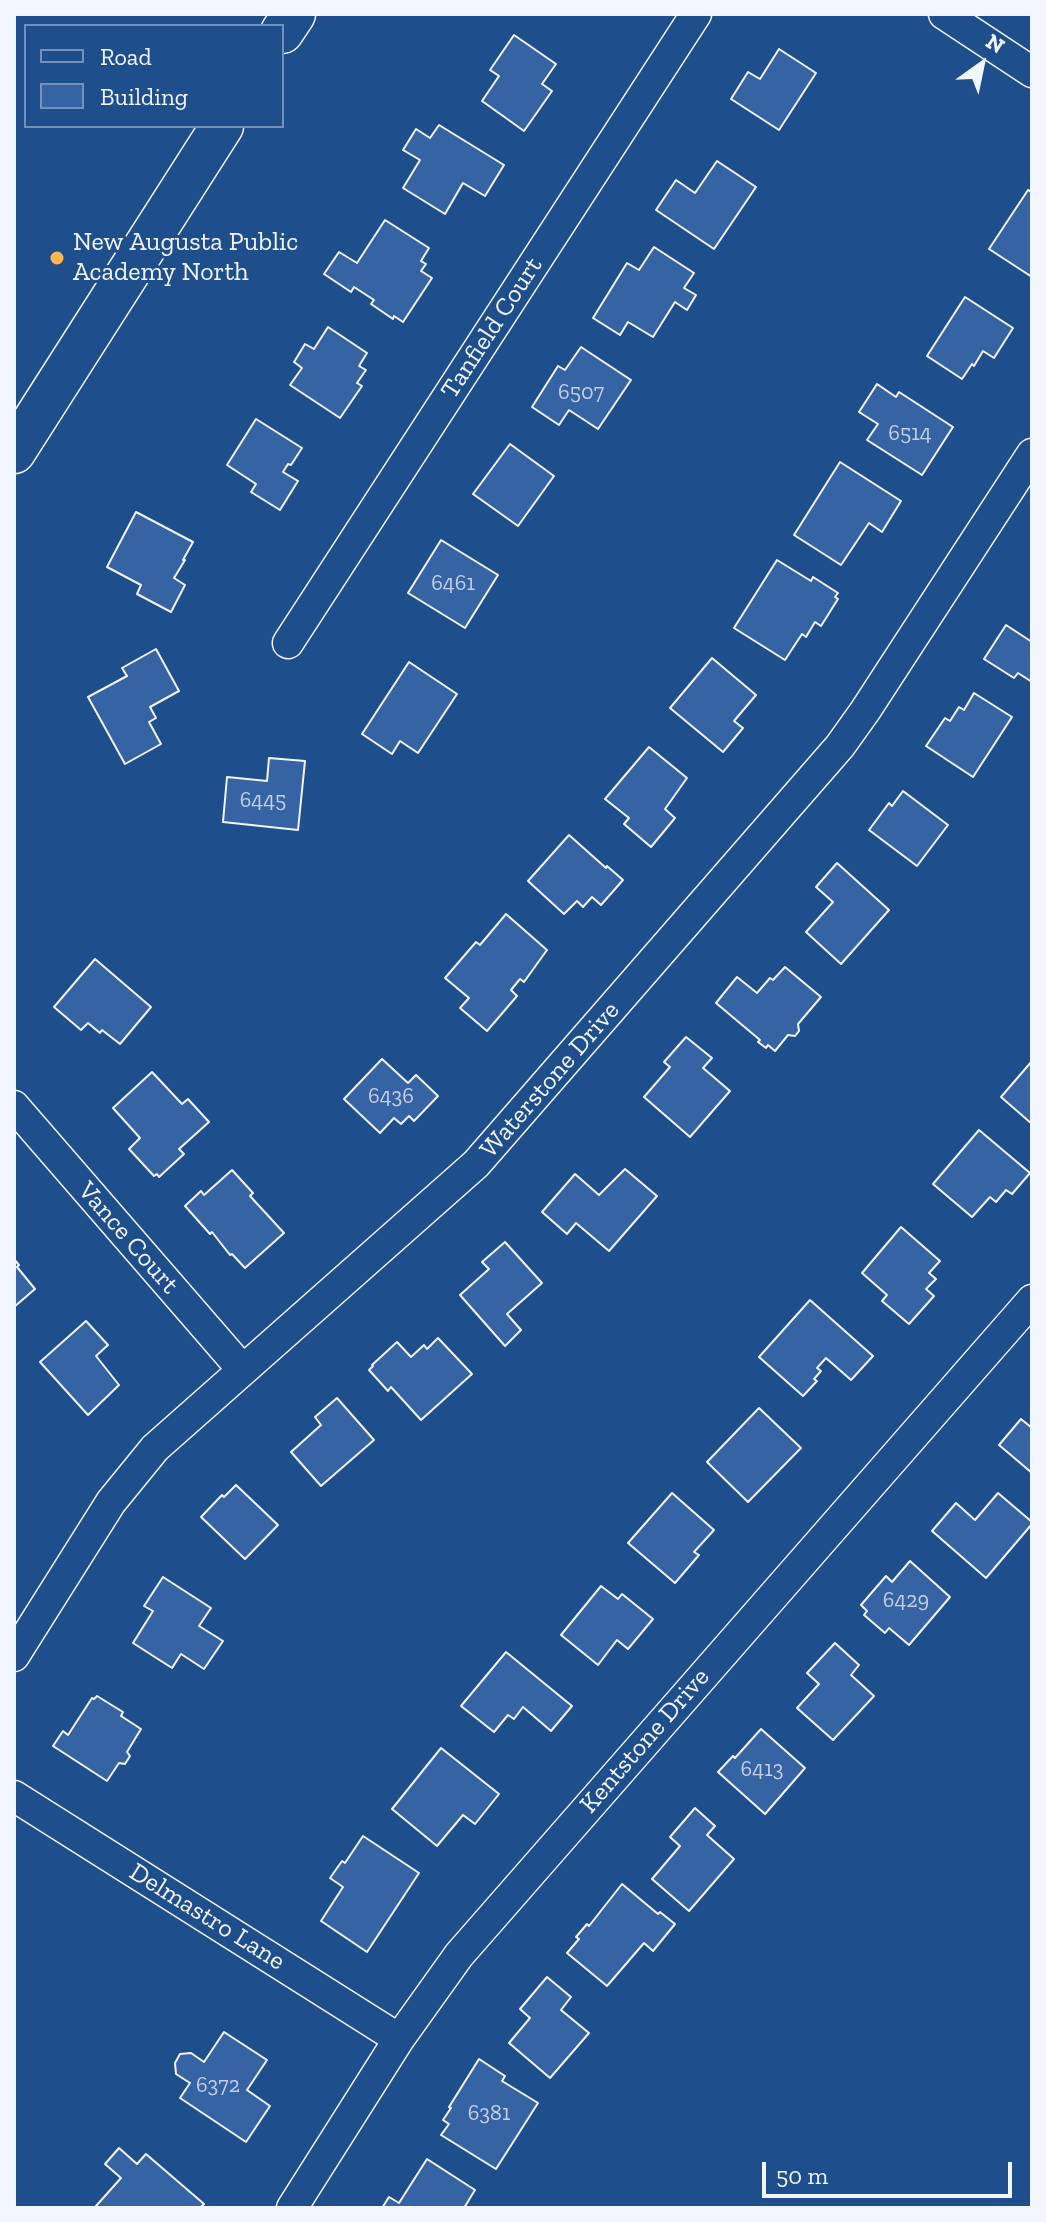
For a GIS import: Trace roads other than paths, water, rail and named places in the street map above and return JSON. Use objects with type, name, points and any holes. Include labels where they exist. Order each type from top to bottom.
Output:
[{"type":"street","name":"Tanfield Court","points":[[288,643],[696,14]]},
{"type":"street","points":[[944,14],[1032,72]]},
{"type":"street","points":[[14,452],[221,128]]},
{"type":"street","name":"Waterstone Drive","points":[[14,1656],[128,1479],[168,1435],[476,1164],[840,746],[1032,454]]},
{"type":"street","name":"Vance Court","points":[[14,1106],[242,1369]]},
{"type":"street","name":"Kentstone Drive","points":[[292,2208],[423,2003],[473,1938],[1032,1300]]},
{"type":"street","name":"Delmastro Lane","points":[[14,1796],[399,2039]]},
{"type":"place","name":"New Augusta Public Academy North","points":[[57,258]]}]
